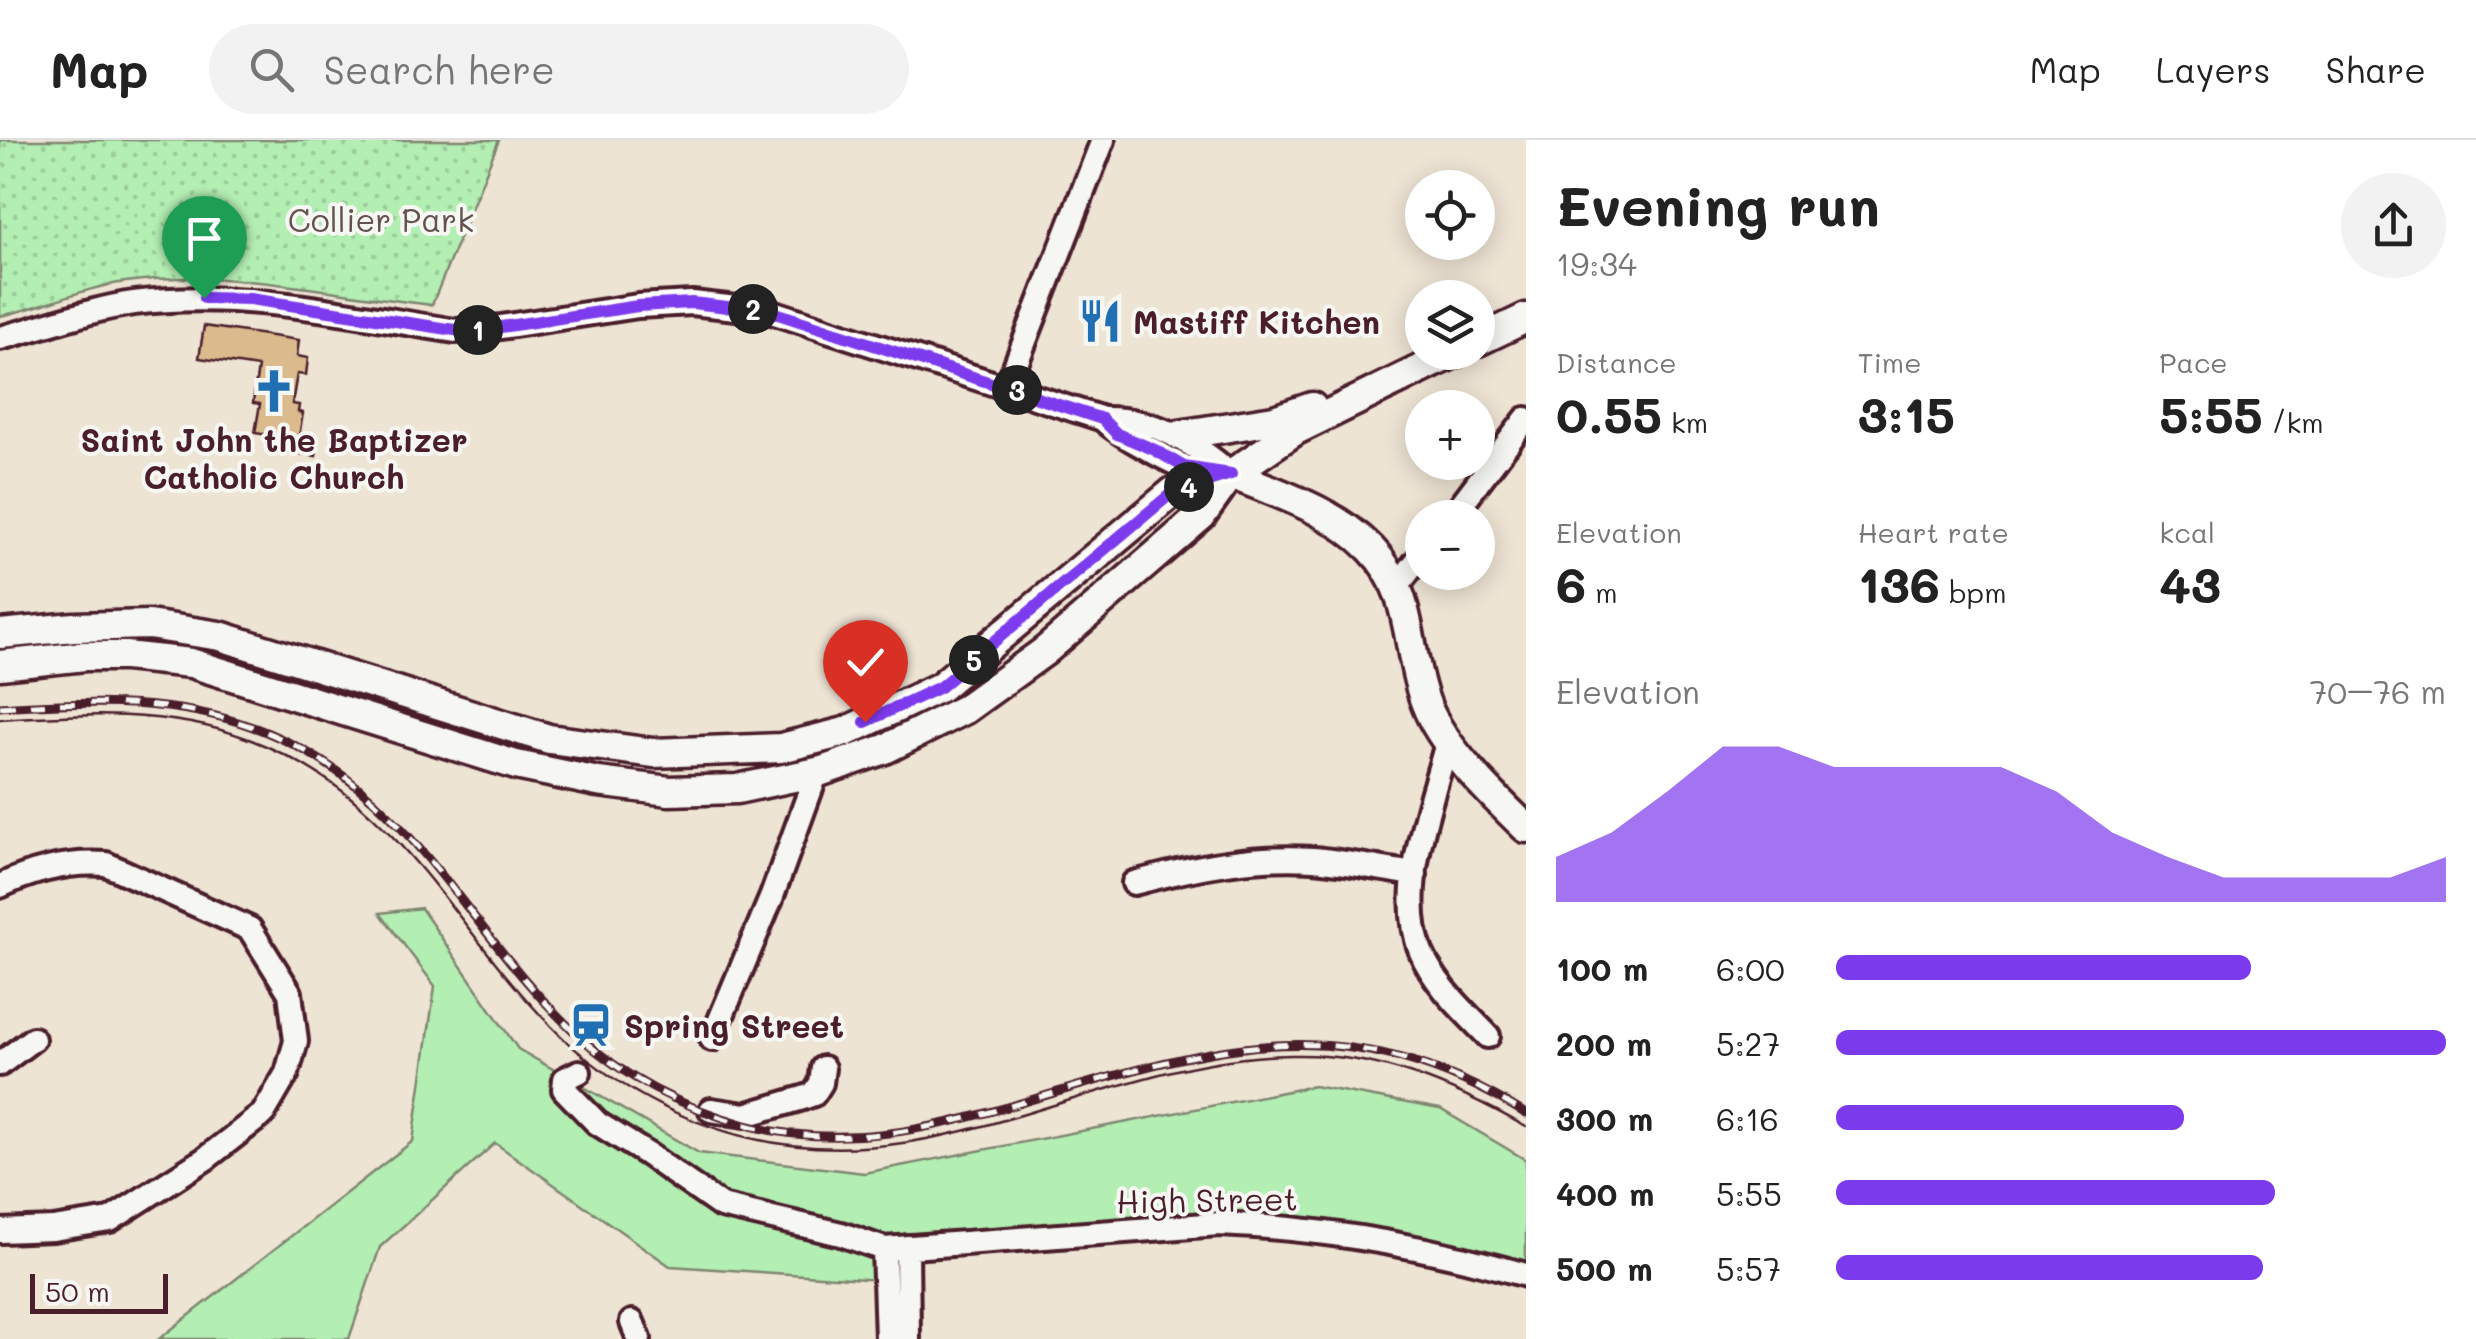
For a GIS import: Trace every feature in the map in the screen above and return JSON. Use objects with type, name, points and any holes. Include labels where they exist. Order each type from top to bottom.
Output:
[{"type":"main road","points":[[1495,333],[1526,318]]},
{"type":"main road","points":[[0,634],[74,626],[149,625],[220,636],[526,734],[652,753],[782,748],[845,732],[940,687],[1173,492],[1231,474],[1296,430],[1418,370]]},
{"type":"main road","points":[[1179,435],[1274,420],[1316,406],[1338,408]]},
{"type":"main road","points":[[1231,474],[1323,513],[1372,550],[1398,585],[1427,708],[1448,739],[1525,824]]},
{"type":"main road","points":[[0,664],[105,656],[191,663],[516,764],[598,782],[669,790],[737,790],[817,772],[886,749],[964,709],[1045,651],[1201,516],[1231,474]]},
{"type":"main road","points":[[994,643],[1014,674]]},
{"type":"street","points":[[1006,387],[1103,140]]},
{"type":"street","points":[[0,338],[130,304],[204,298],[250,299],[455,330],[488,329],[638,306],[692,303],[772,312],[1102,419],[1132,418],[1179,435],[1231,474]]},
{"type":"street","points":[[1102,419],[1117,434],[1184,467],[1231,474]]},
{"type":"street","points":[[1465,500],[1526,419]]},
{"type":"street","points":[[1398,585],[1405,576]]},
{"type":"street","points":[[1448,739],[1414,874],[1411,909],[1422,953],[1442,986],[1488,1036]]},
{"type":"street","points":[[712,1039],[772,896],[817,772]]},
{"type":"street","points":[[1134,883],[1185,869],[1260,859],[1314,860],[1414,874]]},
{"type":"street","points":[[0,886],[32,872],[86,862],[106,864],[250,929],[290,993],[296,1041],[287,1073],[263,1114],[157,1190],[110,1220],[54,1229],[0,1230]]},
{"type":"street","points":[[0,1064],[33,1039]]},
{"type":"street","points":[[711,1110],[746,1114],[814,1094],[823,1068]]},
{"type":"street","points":[[579,1072],[566,1079],[564,1088],[583,1112],[721,1206],[896,1248]]},
{"type":"street","name":"High Street","points":[[896,1248],[1219,1224],[1270,1226],[1369,1238],[1526,1275]]},
{"type":"street","points":[[886,1339],[896,1248]]},
{"type":"street","points":[[896,1248],[908,1339]]},
{"type":"green space","name":"Collier Park","points":[[0,140],[499,140],[432,305],[279,284],[201,278],[110,285],[0,316]]},
{"type":"green space","points":[[421,908],[518,1049],[699,1153],[864,1173],[1314,1086],[1440,1109],[1526,1160],[1526,1289],[1417,1247],[1322,1231],[884,1249],[880,1280],[670,1266],[495,1143],[380,1247],[349,1339],[159,1339],[413,1141],[435,986],[380,913]]},
{"type":"building","name":"Saint John the Baptizer Catholic Church","points":[[204,326],[299,340],[297,356],[308,358],[306,375],[297,374],[292,404],[299,405],[298,412],[303,413],[299,437],[318,440],[316,456],[273,450],[275,436],[255,433],[260,404],[253,403],[258,367],[199,358]]},
{"type":"tram line","points":[[0,719],[93,715],[186,722],[246,738],[298,762],[342,791],[380,824],[548,1023],[589,1060],[660,1105],[738,1135],[812,1147],[882,1146],[951,1134],[1152,1076],[1221,1061],[1292,1055],[1355,1060],[1414,1074],[1526,1127]]},
{"type":"railway","points":[[0,707],[150,705],[238,722],[297,747],[347,779],[390,816],[538,994],[580,1037],[658,1091],[746,1125],[817,1136],[921,1128],[1156,1064],[1278,1045],[1337,1046],[1398,1057],[1460,1079],[1526,1114]]},
{"type":"place","name":"Mastiff Kitchen","points":[[1100,321]]},
{"type":"place","name":"Saint John the Baptizer Catholic Church","points":[[274,391]]},
{"type":"place","name":"Spring Street","points":[[591,1025]]},
{"type":"route","points":[[204,298],[250,299],[455,330],[488,329],[638,306],[692,303],[772,312],[1102,419],[1117,434],[1184,467],[1231,474],[1173,492],[940,687],[865,722]]}]
